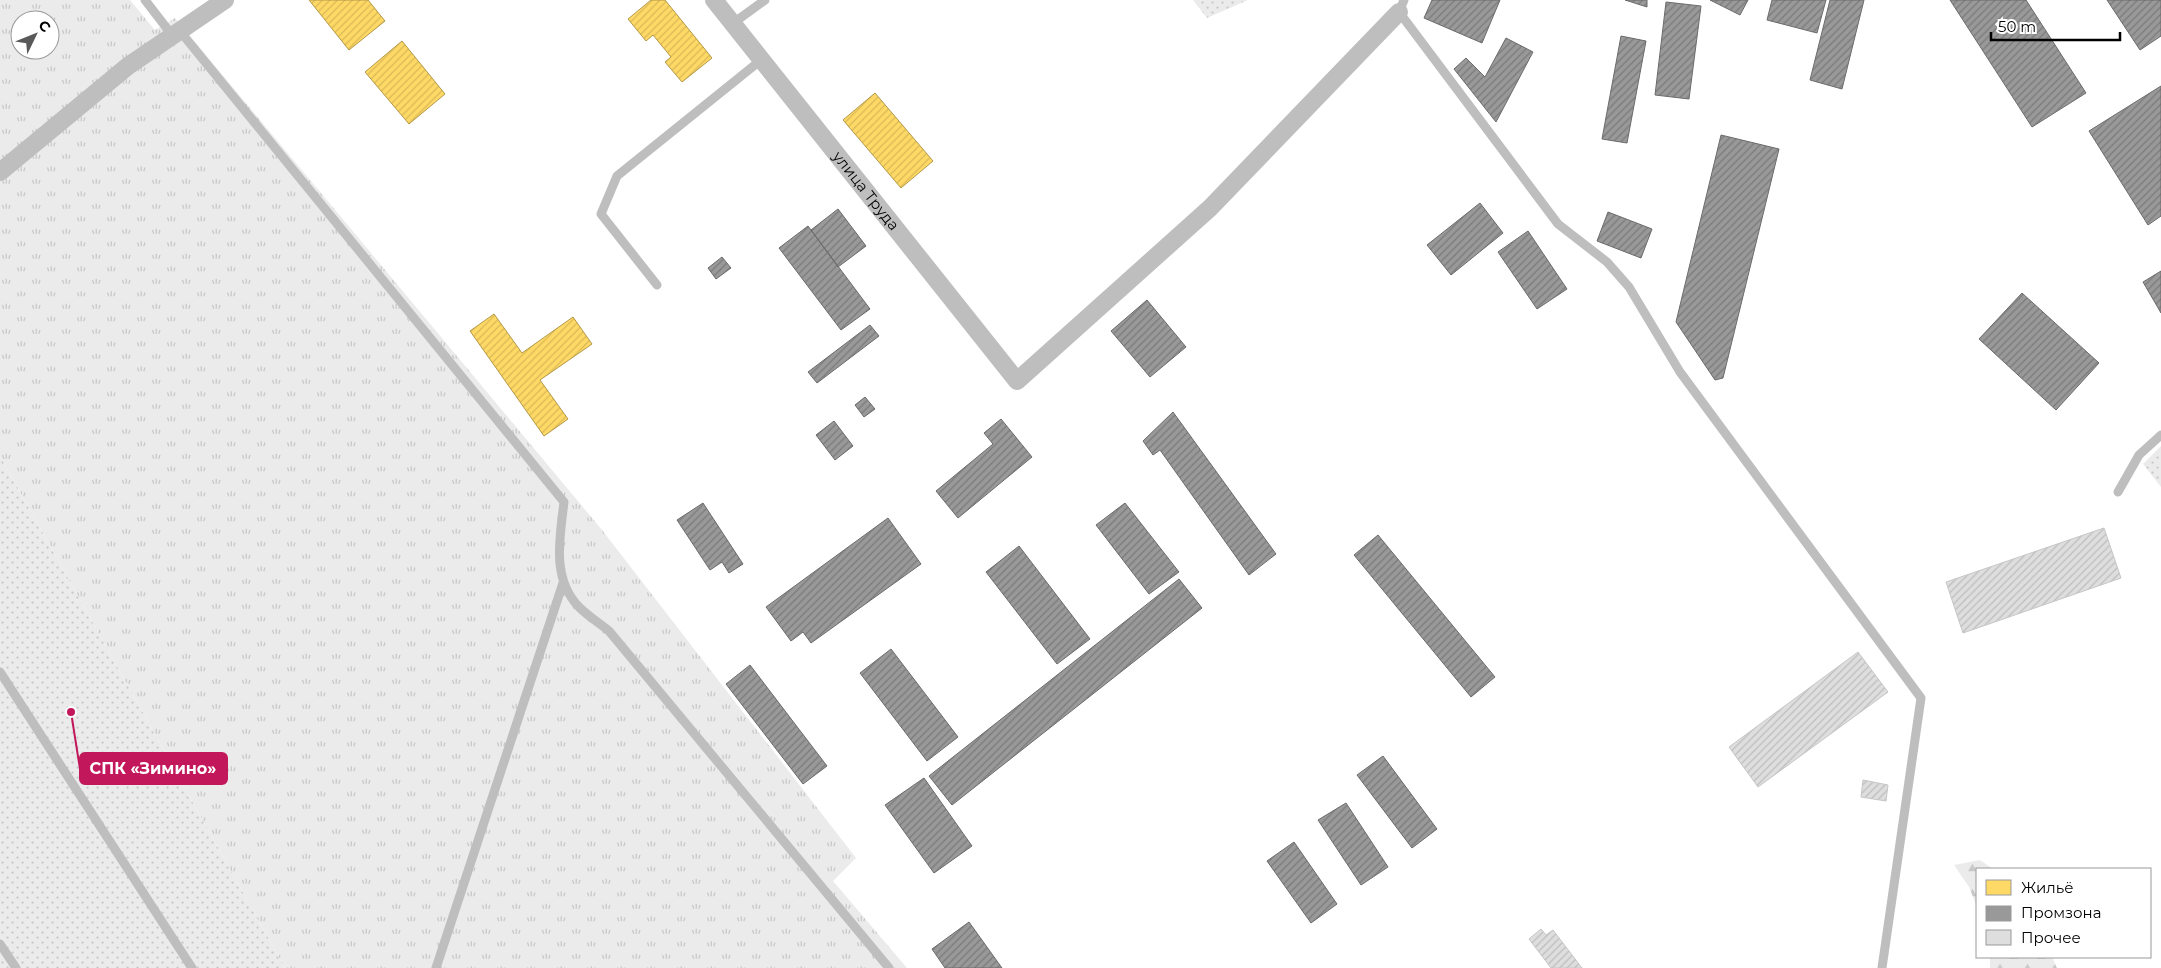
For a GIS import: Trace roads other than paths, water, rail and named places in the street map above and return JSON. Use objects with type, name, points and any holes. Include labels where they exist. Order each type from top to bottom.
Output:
[{"type":"street","points":[[0,172],[128,66],[225,0]]},
{"type":"street","name":"улица Труда","points":[[714,0],[1017,381],[1210,208],[1402,6]]},
{"type":"lane","points":[[145,0],[176,33],[564,502],[558,558],[564,583],[578,606],[609,632],[889,968]]},
{"type":"lane","points":[[732,24],[764,0]]},
{"type":"lane","points":[[1402,6],[1558,224],[1607,262],[1629,287],[1680,372],[1921,698],[1882,968]]},
{"type":"lane","points":[[657,284],[601,214],[617,176],[761,60]]},
{"type":"lane","points":[[2118,492],[2138,455],[2161,435]]},
{"type":"lane","points":[[436,968],[564,583]]},
{"type":"lane","points":[[0,672],[192,968]]},
{"type":"lane","points":[[0,944],[16,968]]},
{"type":"place","name":"СПК «Зимино»","points":[[71,712]]}]
